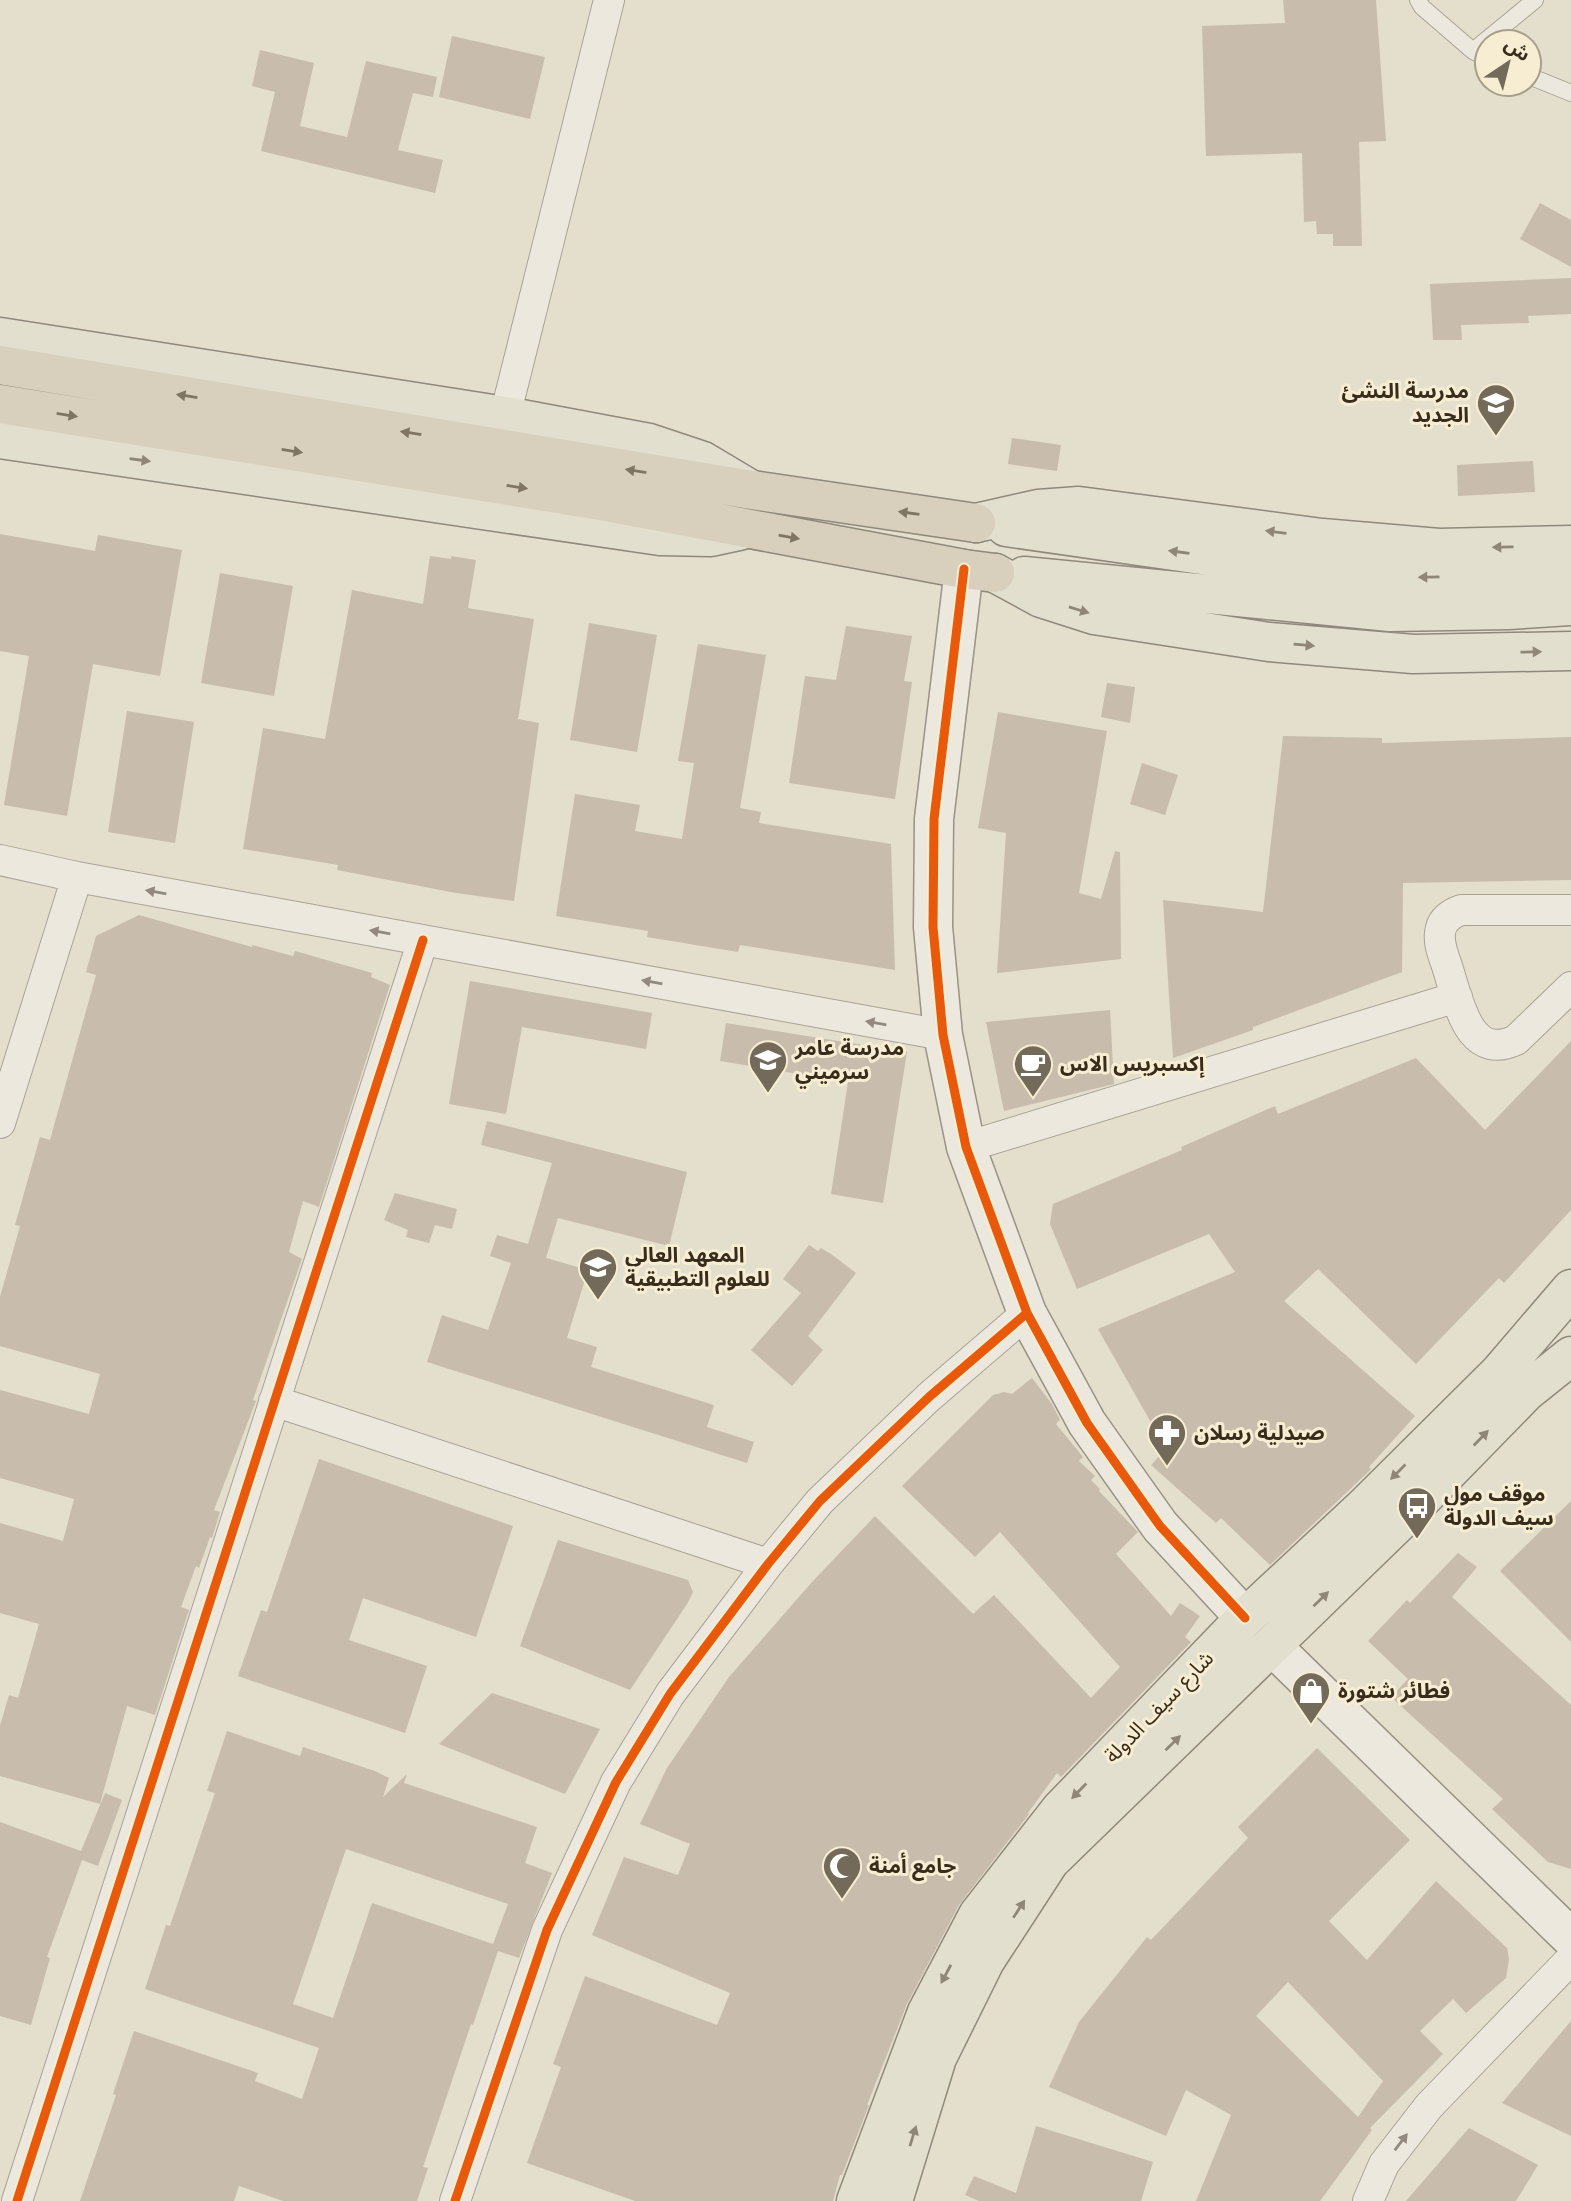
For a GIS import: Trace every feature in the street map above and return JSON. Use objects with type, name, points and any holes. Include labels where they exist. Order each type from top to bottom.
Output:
[{"type":"highway","points":[[0,365],[752,490],[976,523]]},
{"type":"highway","points":[[0,404],[601,500],[979,571]]},
{"type":"main road","points":[[0,337],[505,416],[649,443],[703,461],[752,490]]},
{"type":"main road","points":[[0,439],[660,536],[711,537],[747,529]]},
{"type":"main road","points":[[976,523],[1038,509],[1079,506],[1322,538],[1439,548],[1571,545]]},
{"type":"main road","points":[[976,523],[1286,567],[1402,578],[1571,573]]},
{"type":"main road","points":[[979,571],[1390,612],[1571,606]]},
{"type":"main road","points":[[979,571],[1041,598],[1094,615],[1269,642],[1413,654],[1571,650]]},
{"type":"main road","name":"شارع سيف الدولة","points":[[893,2201],[936,2058],[985,1961],[1050,1861],[1402,1519],[1513,1382],[1571,1289]]},
{"type":"main road","points":[[1513,1382],[1571,1305]]},
{"type":"main road","points":[[1513,1382],[1571,1346]]},
{"type":"main road","name":"شارع سيف الدولة","points":[[856,2201],[927,2012],[978,1915],[1060,1810],[1245,1618],[1363,1508],[1513,1382],[1571,1356]]},
{"type":"street","points":[[505,416],[609,0]]},
{"type":"street","points":[[979,571],[934,819],[933,927],[943,1035],[966,1147],[1027,1313],[1087,1423],[1160,1526],[1245,1618]]},
{"type":"street","points":[[0,860],[77,877],[943,1035]]},
{"type":"street","points":[[0,1123],[77,877]]},
{"type":"street","points":[[1571,910],[1461,910],[1448,916],[1440,932],[1440,942],[1469,1029],[1486,1043],[1507,1044],[1516,1040],[1571,987]]},
{"type":"street","points":[[17,2201],[423,940]]},
{"type":"street","points":[[966,1147],[1457,997]]},
{"type":"street","points":[[455,2201],[547,1930],[616,1782],[670,1694],[768,1564],[820,1501],[929,1397],[1027,1313]]},
{"type":"street","points":[[274,1401],[768,1564]]},
{"type":"street","points":[[1272,1646],[1571,1938]]},
{"type":"street","points":[[1368,2201],[1384,2164],[1429,2106],[1571,1959]]},
{"type":"lane","points":[[1418,0],[1422,7],[1473,49]]},
{"type":"lane","points":[[1507,28],[1535,0]]},
{"type":"lane","points":[[1543,82],[1571,93]]},
{"type":"building","points":[[1283,0],[1376,0],[1386,141],[1359,142],[1362,246],[1333,246],[1333,234],[1317,234],[1316,221],[1304,222],[1302,153],[1206,156],[1202,26],[1285,23]]},
{"type":"building","points":[[452,36],[545,57],[530,119],[439,97]]},
{"type":"building","points":[[260,50],[314,63],[300,126],[347,137],[366,61],[437,77],[433,97],[413,93],[398,150],[443,160],[435,193],[261,151],[275,92],[252,86]]},
{"type":"building","points":[[1540,203],[1571,220],[1571,267],[1520,239]]},
{"type":"building","points":[[1571,278],[1571,314],[1528,316],[1529,323],[1461,325],[1462,340],[1433,340],[1430,284]]},
{"type":"building","points":[[1012,438],[1061,445],[1057,471],[1008,464]]},
{"type":"building","points":[[1533,461],[1535,492],[1458,496],[1457,465]]},
{"type":"building","points":[[0,534],[95,551],[98,535],[182,550],[160,676],[93,664],[67,816],[4,805],[29,656],[0,651]]},
{"type":"building","points":[[430,556],[476,560],[468,608],[534,619],[518,719],[539,723],[514,901],[456,893],[337,870],[338,865],[243,849],[263,728],[325,739],[352,590],[423,604]]},
{"type":"building","points":[[220,573],[293,586],[274,696],[201,683]]},
{"type":"building","points":[[589,623],[657,635],[637,752],[570,740]]},
{"type":"building","points":[[846,626],[912,636],[904,681],[912,682],[895,799],[789,783],[805,676],[836,680]]},
{"type":"building","points":[[698,644],[766,655],[740,808],[761,812],[759,823],[891,844],[895,970],[740,945],[738,952],[647,937],[648,931],[556,916],[575,794],[640,805],[635,831],[682,839],[694,763],[678,761]]},
{"type":"building","points":[[1107,683],[1135,687],[1130,723],[1101,717]]},
{"type":"building","points":[[127,711],[194,722],[175,843],[108,832]]},
{"type":"building","points":[[998,712],[1107,731],[1079,893],[1101,899],[1115,851],[1120,852],[1121,959],[997,973],[1006,833],[978,828]]},
{"type":"building","points":[[1283,736],[1382,738],[1382,743],[1571,737],[1571,880],[1403,883],[1402,972],[1173,1058],[1163,900],[1263,912]]},
{"type":"building","points":[[1142,763],[1178,775],[1165,815],[1130,804]]},
{"type":"building","points":[[139,915],[252,947],[293,956],[295,951],[372,973],[371,977],[390,985],[319,1207],[303,1201],[289,1252],[302,1259],[253,1400],[256,1401],[214,1510],[220,1512],[212,1538],[210,1537],[199,1568],[196,1566],[181,1607],[189,1610],[155,1715],[127,1706],[100,1804],[0,1776],[0,1726],[9,1695],[18,1698],[39,1624],[0,1613],[0,1523],[63,1541],[74,1499],[0,1478],[0,1390],[89,1414],[100,1374],[0,1346],[0,1297],[20,1226],[15,1225],[40,1137],[50,1140],[96,975],[86,972],[96,936]]},
{"type":"building","points":[[470,981],[652,1013],[646,1049],[522,1027],[506,1114],[449,1104]]},
{"type":"building","points":[[1110,1010],[1114,1084],[1004,1111],[986,1022]]},
{"type":"building","points":[[726,1023],[907,1052],[883,1203],[831,1194],[848,1082],[720,1061]]},
{"type":"building","points":[[1571,1041],[1571,1210],[1504,1283],[1499,1278],[1416,1364],[1318,1269],[1284,1301],[1415,1416],[1369,1467],[1371,1469],[1270,1565],[1221,1518],[1216,1523],[1151,1465],[1166,1449],[1098,1329],[1235,1272],[1209,1234],[1077,1289],[1050,1224],[1053,1204],[1182,1150],[1181,1147],[1275,1106],[1278,1114],[1416,1058],[1485,1130]]},
{"type":"building","points":[[487,1121],[687,1172],[669,1246],[558,1218],[546,1258],[588,1270],[567,1338],[597,1347],[591,1367],[714,1405],[707,1427],[754,1442],[747,1463],[427,1362],[442,1315],[488,1330],[511,1263],[490,1256],[497,1235],[528,1244],[552,1163],[481,1145]]},
{"type":"building","points":[[395,1193],[457,1209],[452,1229],[435,1225],[429,1243],[406,1237],[408,1230],[384,1220]]},
{"type":"building","points":[[809,1245],[818,1251],[821,1248],[856,1273],[808,1336],[823,1350],[792,1386],[751,1350],[801,1293],[783,1279]]},
{"type":"building","points":[[1032,1378],[1052,1404],[1060,1420],[1056,1424],[1083,1457],[1079,1461],[1095,1476],[1091,1480],[1138,1532],[1116,1554],[1171,1616],[1180,1603],[1200,1616],[1185,1637],[1191,1642],[1061,1777],[1057,1773],[959,1905],[907,2004],[840,2175],[833,2201],[635,2201],[527,2163],[561,2067],[553,2064],[585,1976],[717,2025],[730,1993],[592,1935],[624,1857],[678,1875],[690,1844],[640,1824],[667,1768],[729,1677],[812,1582],[875,1516],[973,1614],[994,1595],[1091,1698],[1120,1667],[1000,1532],[975,1557],[902,1486],[993,1395],[1004,1392],[1012,1394]]},
{"type":"building","points":[[319,1459],[513,1526],[476,1637],[363,1598],[349,1640],[427,1666],[405,1733],[238,1676],[261,1610],[267,1612]]},
{"type":"building","points":[[1571,1501],[1571,1642],[1500,1571]]},
{"type":"building","points":[[558,1540],[688,1580],[693,1592],[687,1604],[630,1690],[520,1646]]},
{"type":"building","points":[[1458,1553],[1477,1567],[1452,1597],[1571,1705],[1571,1869],[1548,1862],[1492,1809],[1503,1799],[1391,1697],[1408,1679],[1368,1641],[1407,1600],[1410,1603]]},
{"type":"building","points":[[492,1693],[600,1729],[565,1794],[439,1744]]},
{"type":"building","points":[[227,1731],[300,1756],[303,1747],[375,1771],[389,1778],[383,1797],[407,1774],[404,1783],[537,1827],[525,1863],[552,1873],[519,1958],[498,1951],[423,2167],[428,2168],[417,2201],[283,2201],[239,2186],[234,2201],[80,2201],[116,2095],[113,2094],[134,2031],[258,2073],[255,2081],[302,2099],[319,2048],[145,1989],[166,1925],[170,1926],[215,1793],[207,1791]],"holes":[[[346,1849],[508,1904],[493,1944],[372,1903],[333,2018],[293,2004]]]},
{"type":"building","points":[[1317,1748],[1410,1840],[1329,1921],[1367,1960],[1436,1881],[1507,1948],[1509,1959],[1506,1978],[1466,2013],[1453,1999],[1420,2031],[1443,2054],[1370,2128],[1372,2130],[1320,2201],[1196,2201],[1231,2115],[1186,2090],[1166,2136],[1049,2087],[1079,2022],[1147,1937],[1151,1940],[1248,1838],[1238,1827]],"holes":[[[1288,1982],[1383,2081],[1358,2117],[1256,2016]]]},
{"type":"building","points":[[105,1793],[122,1800],[98,1866],[82,1860],[47,1957],[50,1958],[31,2025],[0,2016],[0,1822],[81,1851]]},
{"type":"building","points":[[1571,2021],[1571,2136],[1502,2103]]},
{"type":"building","points":[[1036,2126],[1153,2162],[1141,2201],[979,2201],[965,2195],[974,2176],[1016,2193]]},
{"type":"building","points":[[1469,2128],[1538,2165],[1516,2201],[1406,2201]]},
{"type":"cycle path","points":[[964,569],[934,819],[933,927],[943,1035],[966,1147],[1027,1313],[1087,1423],[1160,1526],[1245,1618]]},
{"type":"cycle path","points":[[17,2201],[423,940]]},
{"type":"cycle path","points":[[455,2201],[547,1930],[616,1782],[670,1694],[768,1564],[820,1501],[929,1397],[1027,1313]]},
{"type":"place","name":"مدرسة النشئ الجديد","points":[[1496,437]]},
{"type":"place","name":"مدرسة عامر سرميني","points":[[768,1094]]},
{"type":"place","name":"إكسبريس الاس","points":[[1033,1098]]},
{"type":"place","name":"المعهد العالي للعلوم التطبيقية","points":[[598,1301]]},
{"type":"place","name":"صيدلية رسلان","points":[[1167,1467]]},
{"type":"place","name":"موقف مول سيف الدولة","points":[[1417,1540]]},
{"type":"place","name":"فطائر شتورة","points":[[1311,1725]]},
{"type":"place","name":"جامع أمنة","points":[[842,1900]]}]
